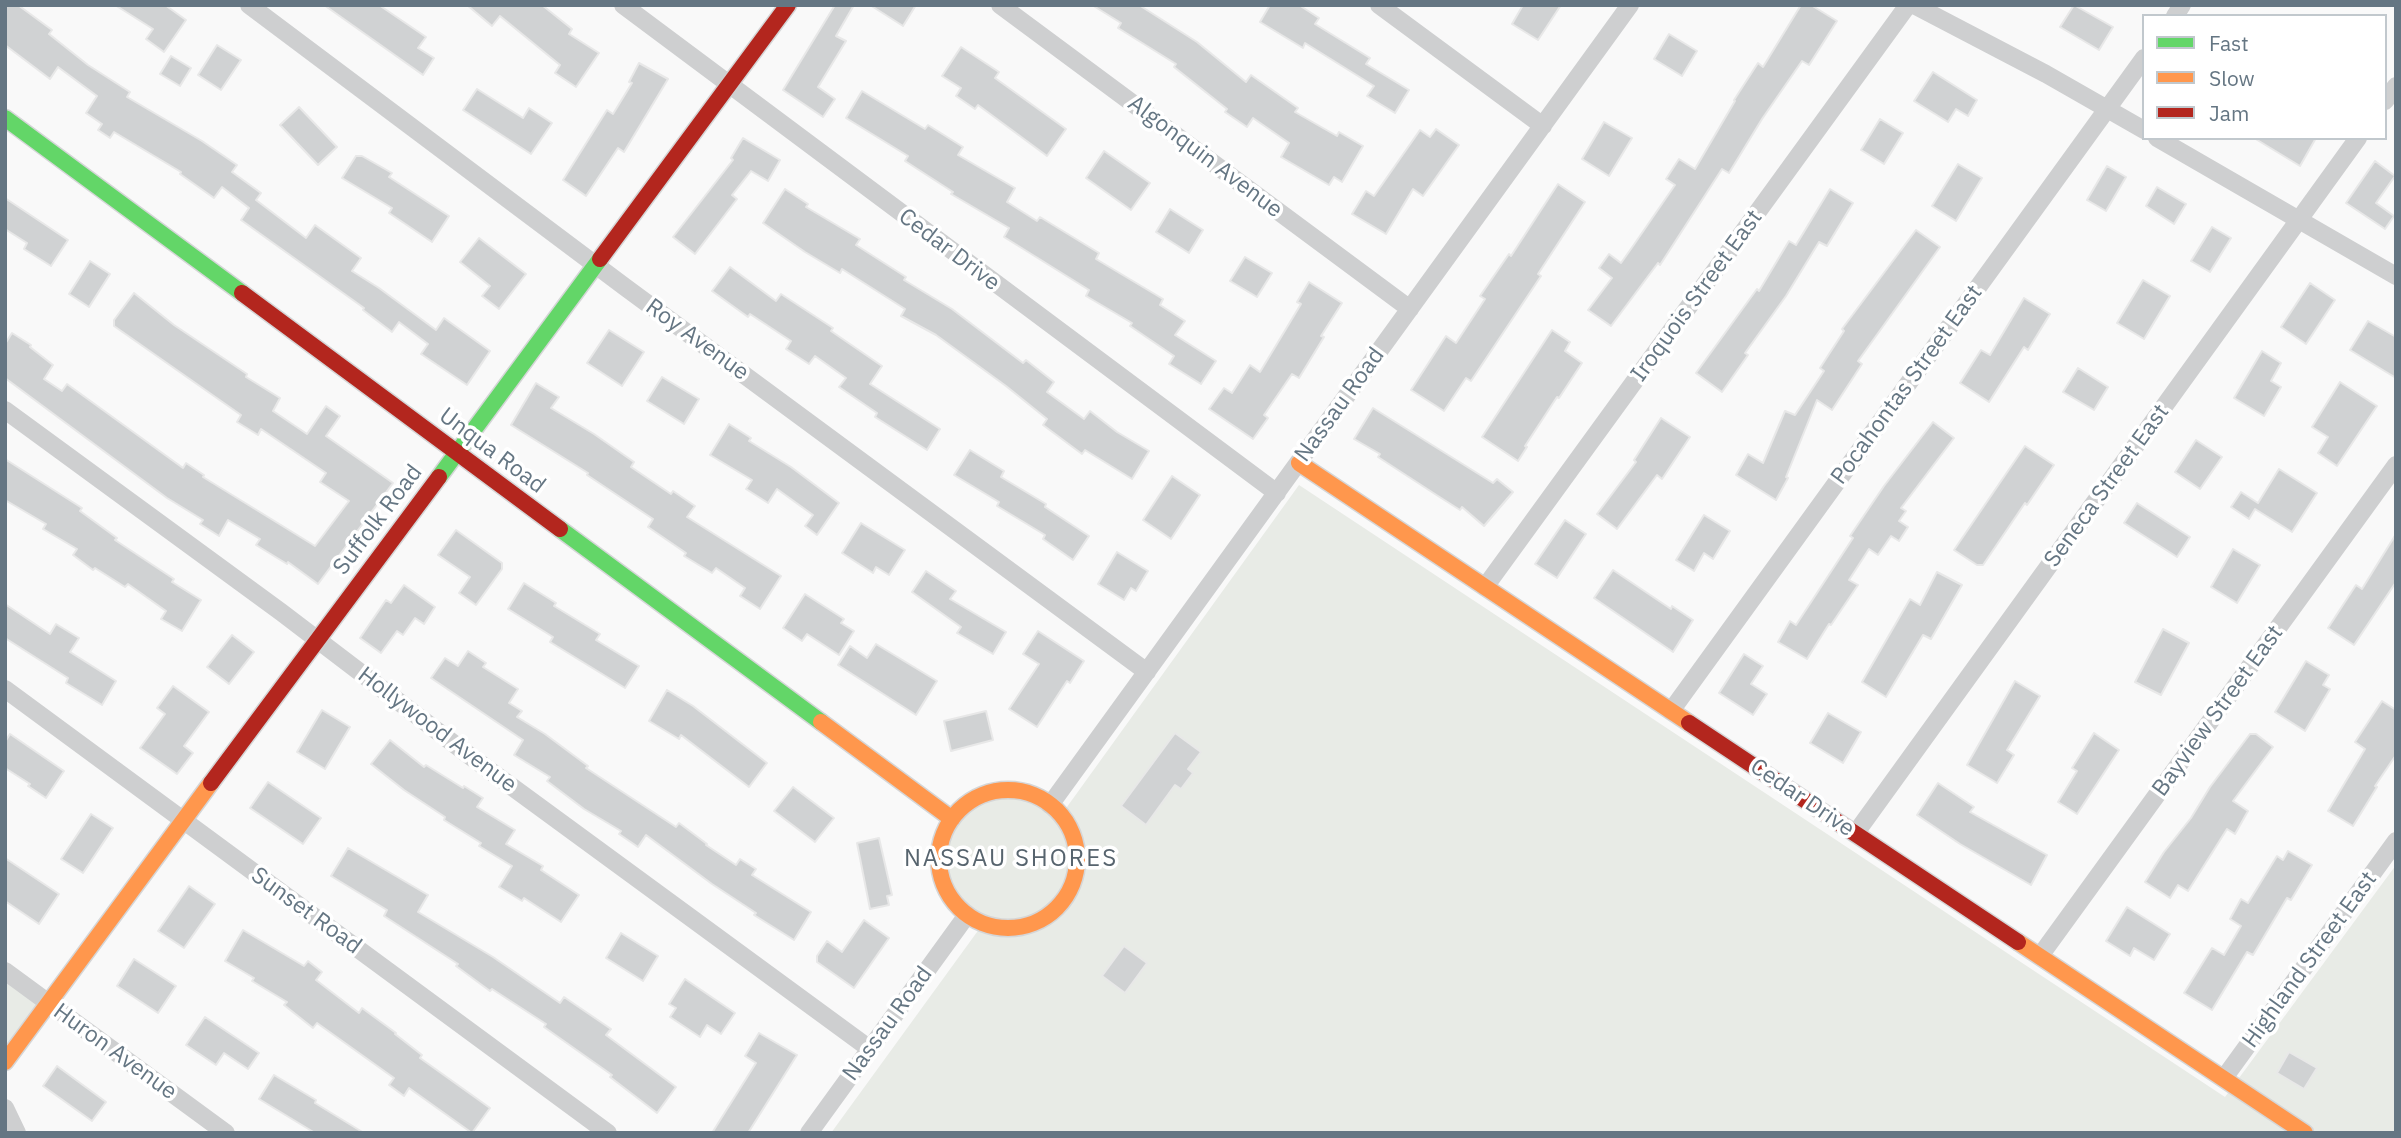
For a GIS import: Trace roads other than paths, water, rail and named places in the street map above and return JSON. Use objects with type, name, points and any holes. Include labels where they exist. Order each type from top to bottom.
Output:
[{"type":"street","name":"Roy Avenue","points":[[249,5],[625,287],[1147,671]]},
{"type":"street","name":"Cedar Drive","points":[[623,5],[728,86],[1277,493]]},
{"type":"street","name":"Suffolk Road","points":[[5,1062],[788,5]]},
{"type":"street","name":"Algonquin Avenue","points":[[1000,5],[1410,309]]},
{"type":"street","points":[[1379,5],[1542,126]]},
{"type":"street","name":"Nassau Road","points":[[1050,805],[1630,5]]},
{"type":"street","name":"Iroquois Street East","points":[[1485,587],[1908,5]]},
{"type":"street","points":[[1914,5],[2046,74],[2142,130]]},
{"type":"street","name":"Pocahontas Street East","points":[[1671,711],[2142,61]]},
{"type":"street","name":"Unqua Road","points":[[5,118],[952,820]]},
{"type":"street","points":[[2160,140],[2396,276]]},
{"type":"street","name":"Seneca Street East","points":[[1854,834],[2357,140]]},
{"type":"street","name":"Hollywood Avenue","points":[[5,410],[870,1049]]},
{"type":"street","name":"Cedar Drive","points":[[1299,463],[2305,1133]]},
{"type":"street","name":"Bayview Street East","points":[[2040,956],[2396,465]]},
{"type":"street","name":"Sunset Road","points":[[5,689],[608,1133]]},
{"type":"street","points":[[1016,791],[1029,794],[1050,805],[1065,822],[1075,844],[1072,882],[1059,904],[1040,920],[1015,928],[990,926],[967,915],[949,895],[940,870],[941,844],[952,820],[969,802],[992,792],[1016,791]]},
{"type":"street","name":"Highland Street East","points":[[2224,1078],[2396,841]]},
{"type":"street","name":"Nassau Road","points":[[809,1133],[967,915]]},
{"type":"street","name":"Huron Avenue","points":[[5,971],[226,1133]]},
{"type":"street","points":[[5,1108],[18,1133]]},
{"type":"district","name":"NASSAU SHORES","points":[[1011,859]]}]
